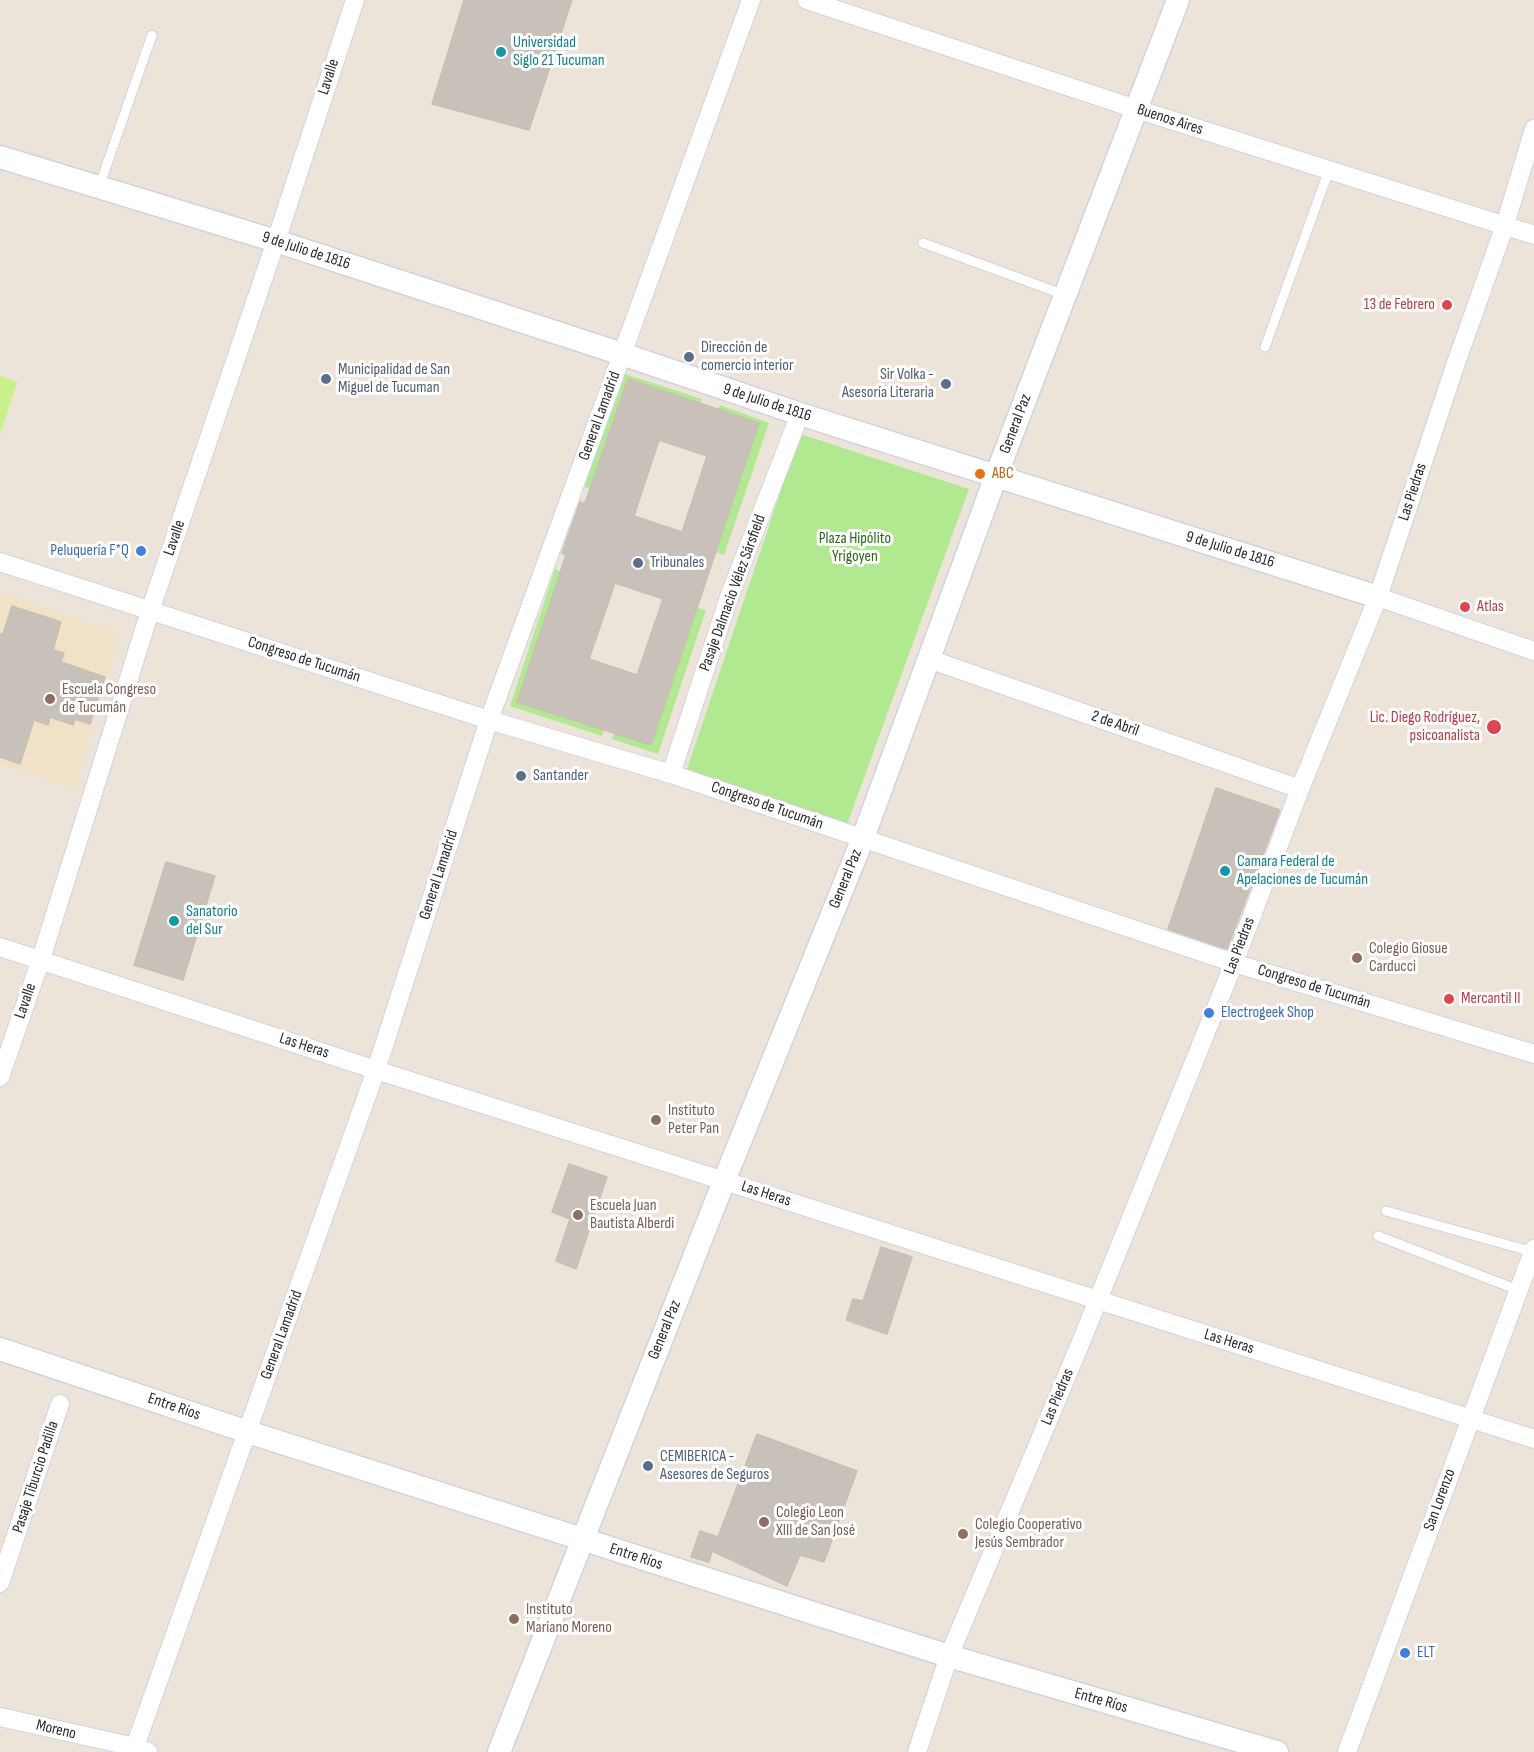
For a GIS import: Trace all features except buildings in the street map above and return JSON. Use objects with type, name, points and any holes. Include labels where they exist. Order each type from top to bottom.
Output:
[{"type":"street","name":"Lavalle","points":[[0,1077],[40,959],[150,611],[276,241],[354,0]]},
{"type":"street","name":"General Lamadrid","points":[[138,1750],[376,1070],[489,720],[751,0]]},
{"type":"street","name":"Buenos Aires","points":[[807,0],[1136,109],[1534,235]]},
{"type":"street","name":"General Paz","points":[[499,1752],[724,1181],[863,838],[996,476],[1178,0]]},
{"type":"street","name":"Las Piedras","points":[[917,1752],[949,1656],[1097,1301],[1234,963],[1300,789],[1378,597],[1505,225],[1534,129]]},
{"type":"street","name":"9 de Julio de 1816","points":[[0,157],[276,241],[800,414],[1378,597],[1534,651]]},
{"type":"street","name":"Pasaje Dalmacio Vélez Sársfield","points":[[671,774],[729,597],[800,414]]},
{"type":"street","name":"Congreso de Tucumán","points":[[0,562],[489,720],[671,774],[1234,963],[1534,1054]]},
{"type":"street","name":"2 de Abril","points":[[929,659],[1300,789]]},
{"type":"street","name":"Las Heras","points":[[0,947],[376,1070],[1534,1439]]},
{"type":"street","name":"San Lorenzo","points":[[1347,1752],[1533,1250]]},
{"type":"street","name":"Entre Ríos","points":[[0,1349],[248,1432],[949,1656],[1277,1752]]},
{"type":"street","name":"Pasaje Tiburcio Padilla","points":[[0,1583],[60,1404]]},
{"type":"street","name":"Moreno","points":[[0,1717],[138,1750]]},
{"type":"lane","points":[[99,188],[153,35]]},
{"type":"lane","points":[[1265,347],[1329,170]]},
{"type":"lane","points":[[923,243],[1065,295]]},
{"type":"lane","points":[[1386,1211],[1533,1250]]},
{"type":"lane","points":[[1378,1236],[1518,1290]]},
{"type":"shaded area","name":"Escuela Congreso de Tucumán","points":[[0,592],[119,633],[75,789],[0,765]]},
{"type":"green space","points":[[625,374],[702,399],[700,403],[628,379],[590,488],[584,487]]},
{"type":"green space","points":[[0,376],[17,382],[0,435]]},
{"type":"green space","points":[[720,405],[769,423],[724,555],[716,552],[759,423],[718,409]]},
{"type":"green space","name":"Plaza Hipólito Yrigoyen","points":[[800,434],[969,489],[845,830],[686,772]]},
{"type":"green space","points":[[555,569],[561,572],[517,702],[604,730],[602,736],[510,706]]},
{"type":"green space","points":[[697,608],[706,610],[658,754],[612,739],[614,733],[651,745]]},
{"type":"place","name":"Universidad Siglo 21 Tucuman","points":[[501,52]]},
{"type":"place","name":"13 de Febrero","points":[[1447,305]]},
{"type":"place","name":"Dirección de comercio interior","points":[[689,357]]},
{"type":"place","name":"Municipalidad de San Miguel de Tucuman","points":[[326,379]]},
{"type":"place","name":"Sir Volka - Asesoría Literaria","points":[[946,384]]},
{"type":"place","name":"ABC","points":[[980,474]]},
{"type":"place","name":"Peluquería F*Q","points":[[141,551]]},
{"type":"place","name":"Tribunales","points":[[638,563]]},
{"type":"place","name":"Atlas","points":[[1465,607]]},
{"type":"place","name":"Escuela Congreso de Tucumán","points":[[50,699]]},
{"type":"place","name":"Lic. Diego Rodríguez, psicoanalista","points":[[1494,727]]},
{"type":"place","name":"Santander","points":[[521,776]]},
{"type":"place","name":"Camara Federal de Apelaciones de Tucumán","points":[[1225,871]]},
{"type":"place","name":"Sanatorio del Sur","points":[[174,921]]},
{"type":"place","name":"Colegio Giosue Carducci","points":[[1357,958]]},
{"type":"place","name":"Mercantil II","points":[[1449,999]]},
{"type":"place","name":"Electrogeek Shop","points":[[1209,1013]]},
{"type":"place","name":"Instituto Peter Pan","points":[[656,1120]]},
{"type":"place","name":"Escuela Juan Bautista Alberdi","points":[[578,1215]]},
{"type":"place","name":"CEMIBERICA - Asesores de Seguros","points":[[648,1466]]},
{"type":"place","name":"Colegio Leon XIII de San José","points":[[764,1522]]},
{"type":"place","name":"Colegio Cooperativo Jesús Sembrador","points":[[963,1534]]},
{"type":"place","name":"Instituto Mariano Moreno","points":[[514,1619]]},
{"type":"place","name":"ELT","points":[[1405,1653]]}]
